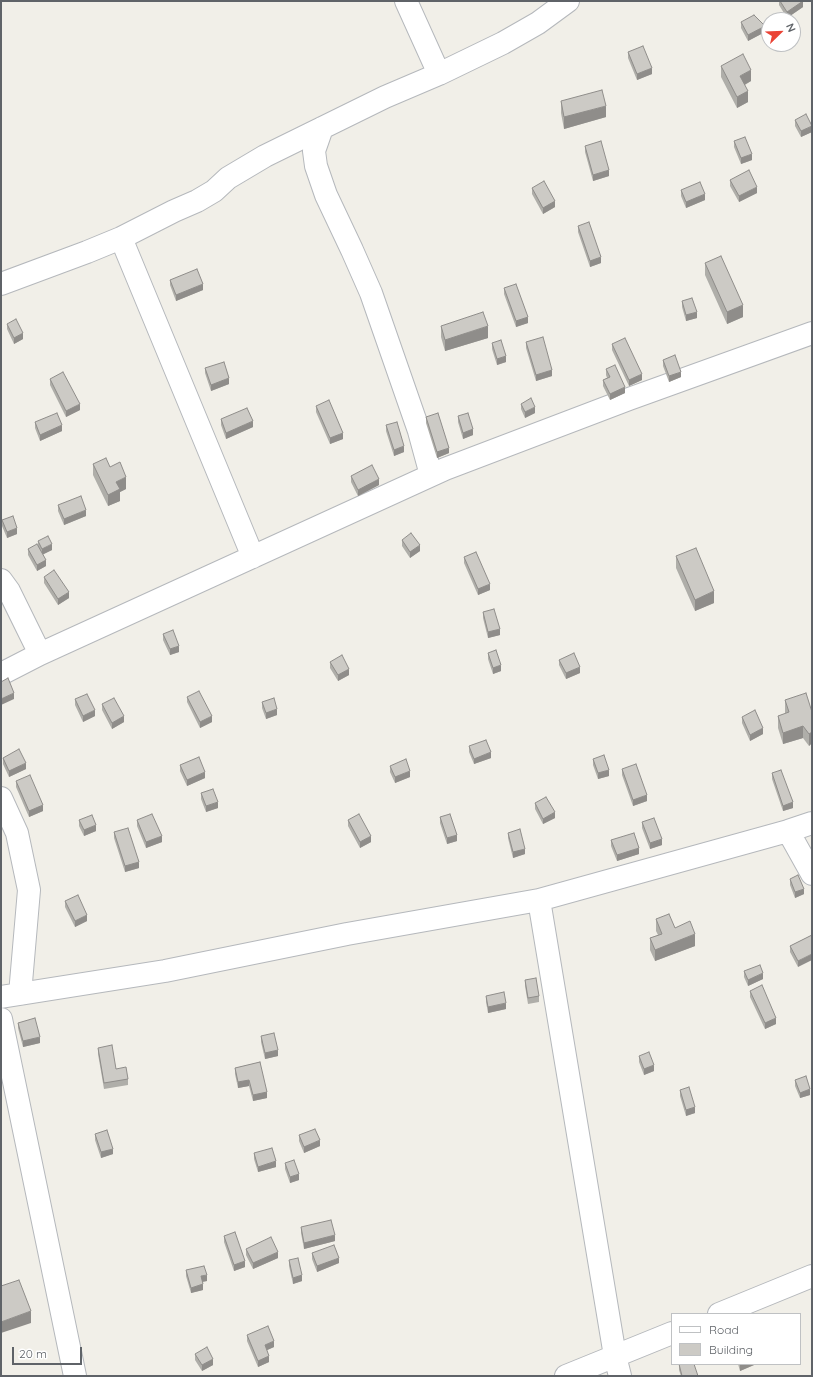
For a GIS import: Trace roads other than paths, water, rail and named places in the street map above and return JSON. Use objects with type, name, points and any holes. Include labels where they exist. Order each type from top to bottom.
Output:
[{"type":"street","points":[[406,1],[439,74]]},
{"type":"street","points":[[1,284],[122,238],[174,211],[197,201],[214,191],[228,178],[265,156],[385,97],[439,74],[503,42],[538,23],[568,1]]},
{"type":"street","points":[[322,128],[314,151],[316,166],[326,195],[371,293],[419,431],[430,475]]},
{"type":"street","points":[[122,238],[253,556]]},
{"type":"street","points":[[1,674],[40,654],[430,475],[629,399],[812,333]]},
{"type":"street","points":[[1,580],[9,591],[40,654]]},
{"type":"street","points":[[1,798],[17,834],[29,890],[11,996],[165,971],[347,934],[539,900],[812,823]]},
{"type":"street","points":[[788,831],[812,874]]},
{"type":"street","points":[[539,900],[617,1366]]},
{"type":"street","points":[[1,1019],[75,1376]]},
{"type":"street","points":[[721,1313],[812,1276]]},
{"type":"street","points":[[566,1376],[617,1366],[671,1334]]}]
